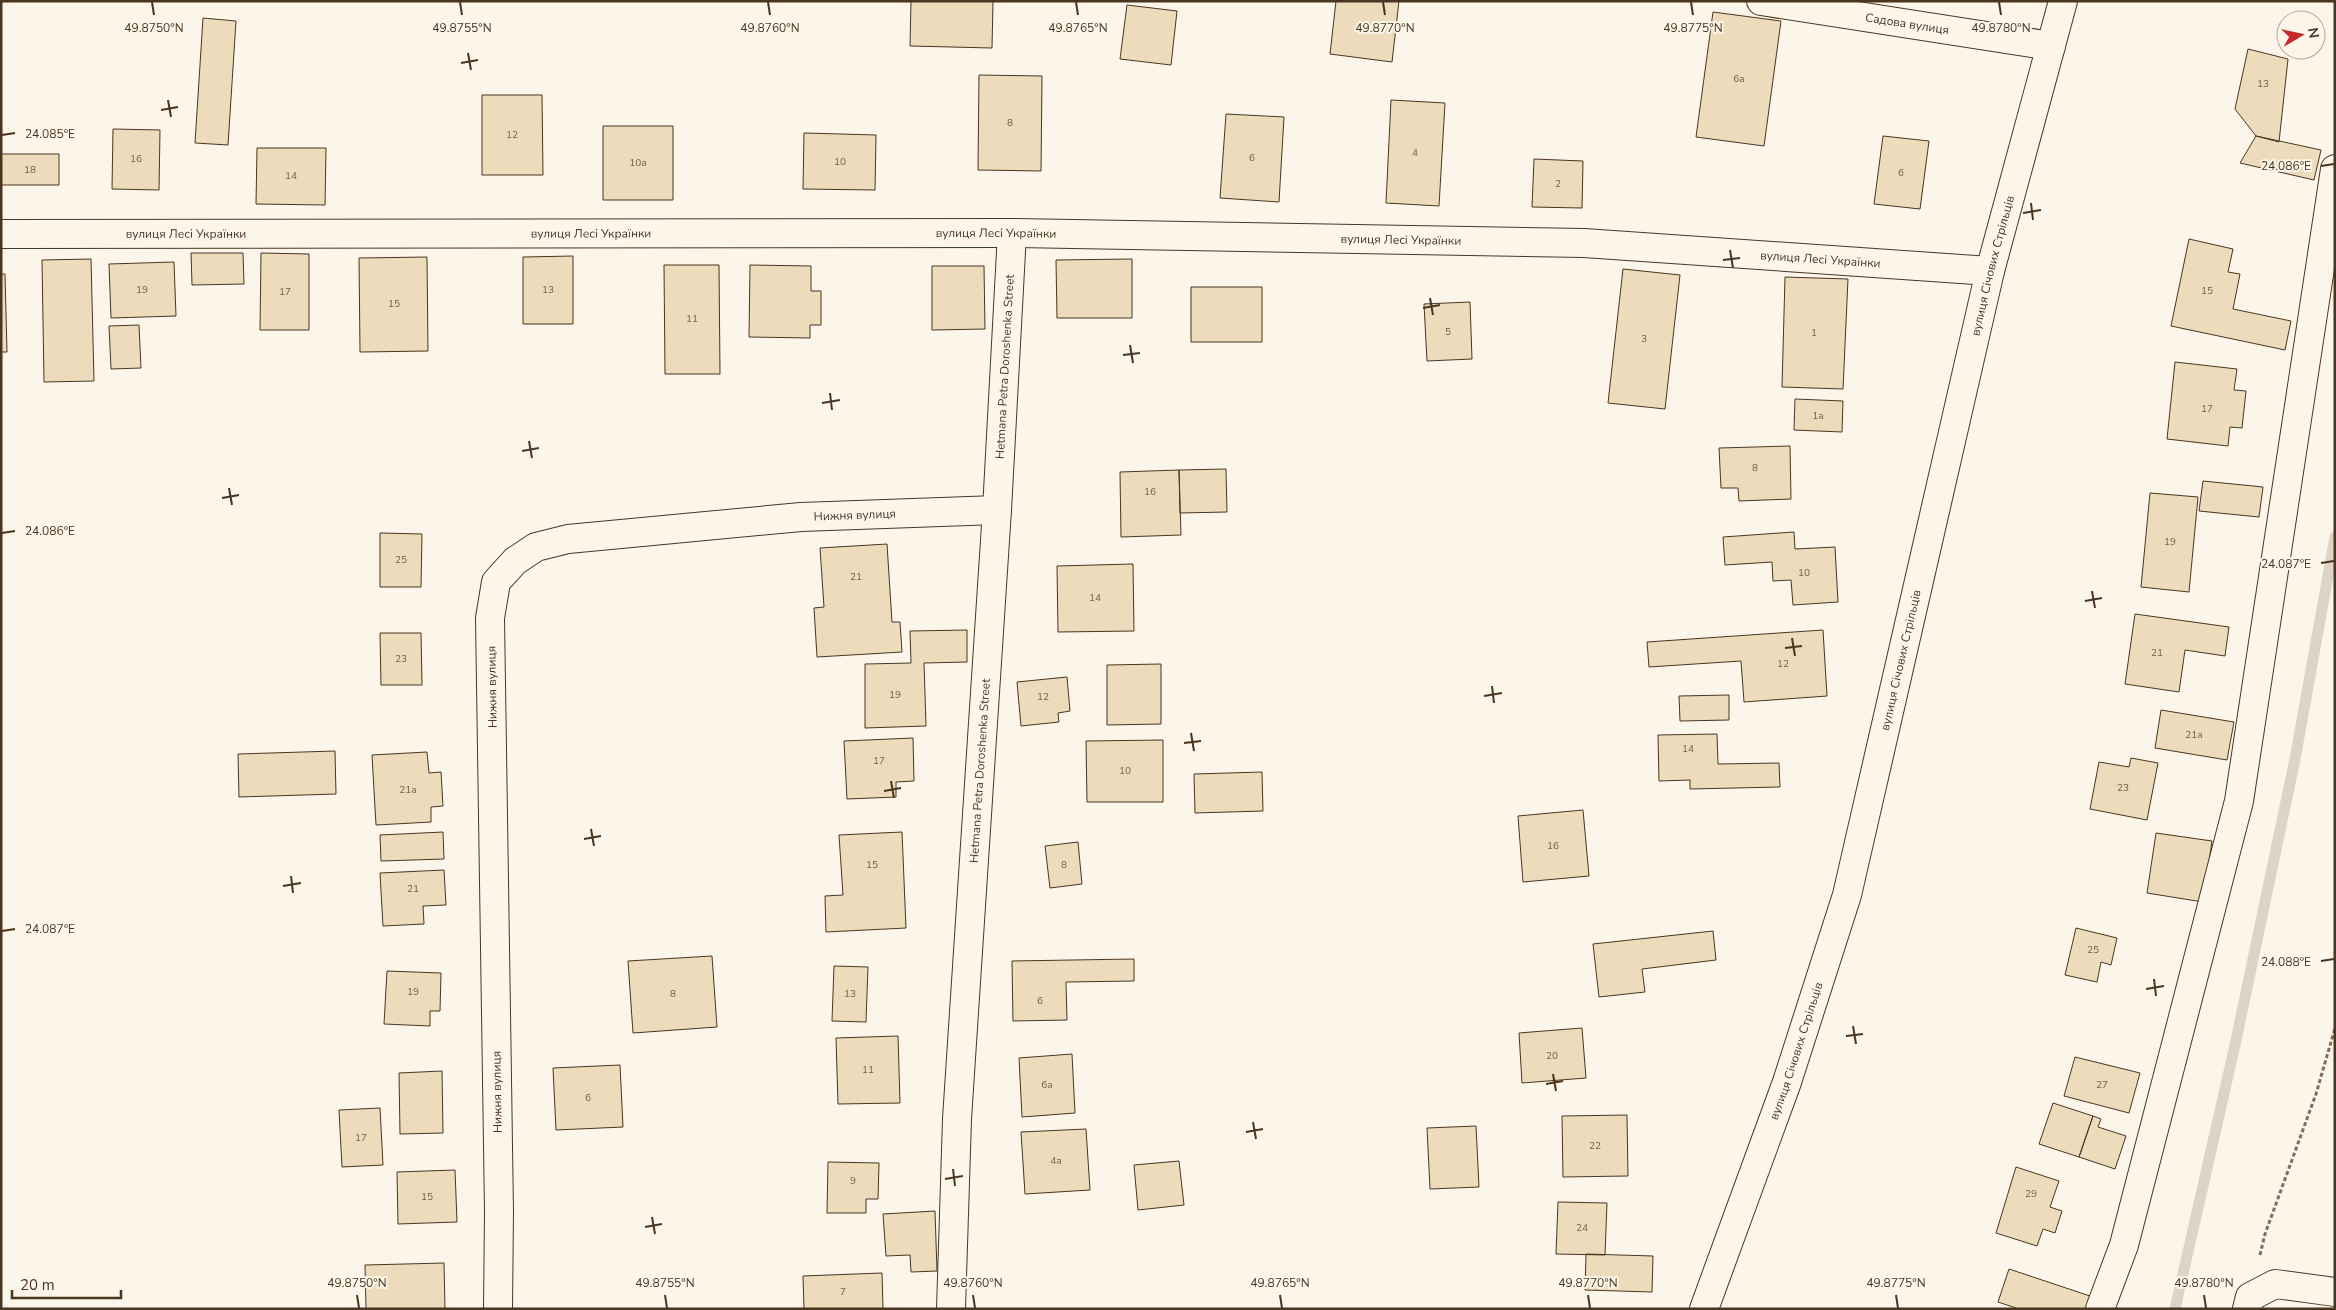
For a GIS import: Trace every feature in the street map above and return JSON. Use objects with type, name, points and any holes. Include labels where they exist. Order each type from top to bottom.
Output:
[{"type":"street","name":"Садова вулиця","points":[[1761,1],[2051,46]]},
{"type":"street","name":"вулиця Січових Стрільців","points":[[1704,1309],[1787,1082],[1847,895],[1990,271],[2063,1]]},
{"type":"street","points":[[2100,1309],[2124,1245],[2239,801],[2335,169]]},
{"type":"street","name":"вулиця Лесі Українки","points":[[1,234],[1012,233],[1584,243],[1990,271]]},
{"type":"street","name":"Hetmana Petra Doroshenka Street","points":[[951,1309],[957,1119],[997,510],[1012,233]]},
{"type":"street","name":"Нижня вулиця","points":[[498,1309],[499,1211],[490,618],[496,582],[515,561],[536,547],[568,539],[801,517],[997,510]]},
{"type":"street","points":[[2248,1303],[2275,1284],[2335,1292]]},
{"type":"path","points":[[2248,1303],[2265,1234],[2316,1094],[2335,1028]]},
{"type":"building","points":[[911,1],[993,1],[992,48],[910,46]]},
{"type":"building","points":[[1336,1],[1399,1],[1392,62],[1330,54]]},
{"type":"building","points":[[1127,5],[1177,11],[1171,65],[1120,59]]},
{"type":"building","points":[[1713,12],[1781,21],[1764,146],[1696,137]]},
{"type":"building","points":[[203,18],[236,21],[228,145],[195,143]]},
{"type":"building","points":[[2248,49],[2276,56],[2276,60],[2288,60],[2279,142],[2256,136],[2235,109]]},
{"type":"building","points":[[979,75],[1042,76],[1041,171],[978,170]]},
{"type":"building","points":[[482,95],[542,95],[543,175],[482,175]]},
{"type":"building","points":[[1391,100],[1445,103],[1439,206],[1386,203]]},
{"type":"building","points":[[1226,114],[1284,117],[1279,202],[1220,198]]},
{"type":"building","points":[[603,126],[673,126],[673,200],[603,200]]},
{"type":"building","points":[[113,129],[160,130],[159,190],[112,189]]},
{"type":"building","points":[[804,133],[876,135],[875,190],[803,189]]},
{"type":"building","points":[[1883,136],[1929,141],[1920,209],[1874,204]]},
{"type":"building","points":[[2256,136],[2321,150],[2314,180],[2240,163]]},
{"type":"building","points":[[257,148],[326,148],[325,205],[256,204]]},
{"type":"building","points":[[1,154],[59,154],[59,185],[1,185]]},
{"type":"building","points":[[1534,159],[1583,161],[1582,208],[1532,207]]},
{"type":"building","points":[[2189,239],[2233,249],[2228,272],[2240,274],[2233,309],[2291,321],[2285,350],[2171,326]]},
{"type":"building","points":[[191,253],[243,253],[244,284],[192,285]]},
{"type":"building","points":[[261,253],[309,254],[309,330],[260,330]]},
{"type":"building","points":[[573,256],[573,324],[523,324],[523,257]]},
{"type":"building","points":[[427,257],[428,351],[360,352],[359,258]]},
{"type":"building","points":[[91,259],[94,381],[44,382],[42,260]]},
{"type":"building","points":[[1132,259],[1132,318],[1057,318],[1056,260]]},
{"type":"building","points":[[174,262],[176,316],[111,318],[109,264]]},
{"type":"building","points":[[664,265],[719,265],[720,374],[665,374]]},
{"type":"building","points":[[750,265],[811,266],[811,291],[821,291],[821,325],[810,325],[810,338],[749,337]]},
{"type":"building","points":[[932,266],[984,266],[985,329],[932,330]]},
{"type":"building","points":[[1623,269],[1680,275],[1665,409],[1608,403]]},
{"type":"building","points":[[1,274],[5,274],[7,352],[1,352]]},
{"type":"building","points":[[1785,277],[1848,279],[1843,389],[1782,387]]},
{"type":"building","points":[[1191,287],[1262,287],[1262,342],[1191,342]]},
{"type":"building","points":[[1470,302],[1472,359],[1427,361],[1424,304]]},
{"type":"building","points":[[139,325],[141,368],[111,369],[109,326]]},
{"type":"building","points":[[2175,362],[2237,369],[2234,390],[2246,391],[2242,428],[2230,427],[2228,446],[2167,439]]},
{"type":"building","points":[[1795,399],[1843,401],[1842,432],[1794,430]]},
{"type":"building","points":[[1790,446],[1791,499],[1739,501],[1738,488],[1721,488],[1719,448]]},
{"type":"building","points":[[1226,469],[1227,512],[1180,513],[1179,470]]},
{"type":"building","points":[[1179,470],[1181,535],[1121,537],[1120,472]]},
{"type":"building","points":[[2203,481],[2263,487],[2259,517],[2199,511]]},
{"type":"building","points":[[2150,493],[2198,497],[2189,592],[2141,587]]},
{"type":"building","points":[[1794,532],[1795,549],[1835,547],[1838,602],[1793,605],[1791,580],[1773,581],[1772,562],[1725,565],[1723,537]]},
{"type":"building","points":[[380,533],[422,534],[421,587],[380,587]]},
{"type":"building","points":[[887,544],[892,622],[900,622],[902,652],[817,657],[814,608],[824,607],[820,548]]},
{"type":"building","points":[[1133,564],[1134,631],[1058,632],[1057,566]]},
{"type":"building","points":[[2135,614],[2229,627],[2225,656],[2185,650],[2179,692],[2125,684]]},
{"type":"building","points":[[967,630],[967,662],[924,663],[926,726],[865,728],[865,664],[911,663],[910,631]]},
{"type":"building","points":[[1823,630],[1827,696],[1744,702],[1741,661],[1649,667],[1647,642]]},
{"type":"building","points":[[380,633],[421,633],[422,685],[381,685]]},
{"type":"building","points":[[1161,664],[1161,724],[1107,725],[1107,665]]},
{"type":"building","points":[[1067,677],[1070,711],[1058,713],[1059,722],[1021,726],[1017,682]]},
{"type":"building","points":[[1729,695],[1729,720],[1680,721],[1679,696]]},
{"type":"building","points":[[2161,710],[2234,722],[2227,760],[2155,748]]},
{"type":"building","points":[[1717,734],[1718,764],[1779,763],[1780,787],[1690,789],[1690,780],[1659,781],[1658,735]]},
{"type":"building","points":[[913,738],[914,781],[896,782],[896,797],[847,799],[844,741]]},
{"type":"building","points":[[1163,740],[1163,802],[1087,802],[1086,741]]},
{"type":"building","points":[[335,751],[336,794],[239,797],[238,754]]},
{"type":"building","points":[[427,752],[429,773],[441,772],[443,806],[431,807],[431,822],[376,825],[372,755]]},
{"type":"building","points":[[2131,758],[2158,763],[2147,820],[2090,809],[2099,762],[2129,767]]},
{"type":"building","points":[[1262,772],[1263,811],[1195,813],[1194,774]]},
{"type":"building","points":[[1583,810],[1589,876],[1523,882],[1518,816]]},
{"type":"building","points":[[443,832],[444,859],[381,861],[380,835]]},
{"type":"building","points":[[902,832],[906,928],[826,932],[825,896],[843,895],[839,835]]},
{"type":"building","points":[[2156,833],[2212,841],[2203,902],[2147,893]]},
{"type":"building","points":[[1078,842],[1082,884],[1050,888],[1045,846]]},
{"type":"building","points":[[444,870],[446,905],[423,906],[424,924],[383,926],[380,873]]},
{"type":"building","points":[[2076,928],[2117,938],[2111,965],[2101,962],[2097,982],[2065,975]]},
{"type":"building","points":[[1713,931],[1716,960],[1642,969],[1645,992],[1599,997],[1593,944]]},
{"type":"building","points":[[712,956],[717,1027],[633,1033],[628,961]]},
{"type":"building","points":[[1134,959],[1134,981],[1066,982],[1067,1020],[1013,1021],[1012,961]]},
{"type":"building","points":[[834,966],[868,967],[866,1022],[832,1021]]},
{"type":"building","points":[[387,971],[441,973],[440,1011],[430,1011],[430,1026],[384,1024]]},
{"type":"building","points":[[1582,1028],[1586,1078],[1522,1083],[1519,1033]]},
{"type":"building","points":[[898,1036],[900,1103],[838,1104],[836,1038]]},
{"type":"building","points":[[1072,1054],[1075,1113],[1022,1117],[1019,1058]]},
{"type":"building","points":[[2075,1057],[2140,1073],[2129,1113],[2064,1096]]},
{"type":"building","points":[[620,1065],[623,1127],[556,1130],[553,1068]]},
{"type":"building","points":[[442,1071],[443,1133],[400,1134],[399,1073]]},
{"type":"building","points":[[2053,1103],[2093,1116],[2079,1157],[2039,1144]]},
{"type":"building","points":[[380,1108],[383,1165],[342,1167],[339,1110]]},
{"type":"building","points":[[1627,1115],[1628,1176],[1563,1177],[1562,1116]]},
{"type":"building","points":[[2093,1116],[2101,1119],[2098,1127],[2126,1136],[2115,1169],[2079,1157]]},
{"type":"building","points":[[1476,1126],[1479,1187],[1430,1189],[1427,1128]]},
{"type":"building","points":[[1086,1129],[1090,1190],[1025,1194],[1021,1132]]},
{"type":"building","points":[[1179,1161],[1184,1205],[1138,1210],[1134,1165]]},
{"type":"building","points":[[828,1162],[879,1163],[878,1199],[866,1199],[866,1213],[827,1213]]},
{"type":"building","points":[[2016,1167],[2059,1181],[2050,1207],[2062,1211],[2055,1233],[2043,1229],[2037,1246],[1996,1233]]},
{"type":"building","points":[[455,1170],[457,1222],[398,1224],[397,1172]]},
{"type":"building","points":[[1558,1202],[1607,1203],[1605,1255],[1556,1254]]},
{"type":"building","points":[[935,1211],[937,1271],[911,1272],[910,1255],[886,1256],[883,1214]]},
{"type":"building","points":[[1586,1254],[1653,1256],[1652,1292],[1585,1290]]},
{"type":"building","points":[[444,1263],[445,1309],[366,1309],[365,1265]]},
{"type":"building","points":[[2009,1269],[2096,1298],[2092,1309],[2019,1309],[1998,1302]]},
{"type":"building","points":[[882,1273],[883,1309],[804,1309],[803,1276]]},
{"type":"waterway","points":[[2175,1309],[2235,1045],[2295,759],[2335,537]]}]
